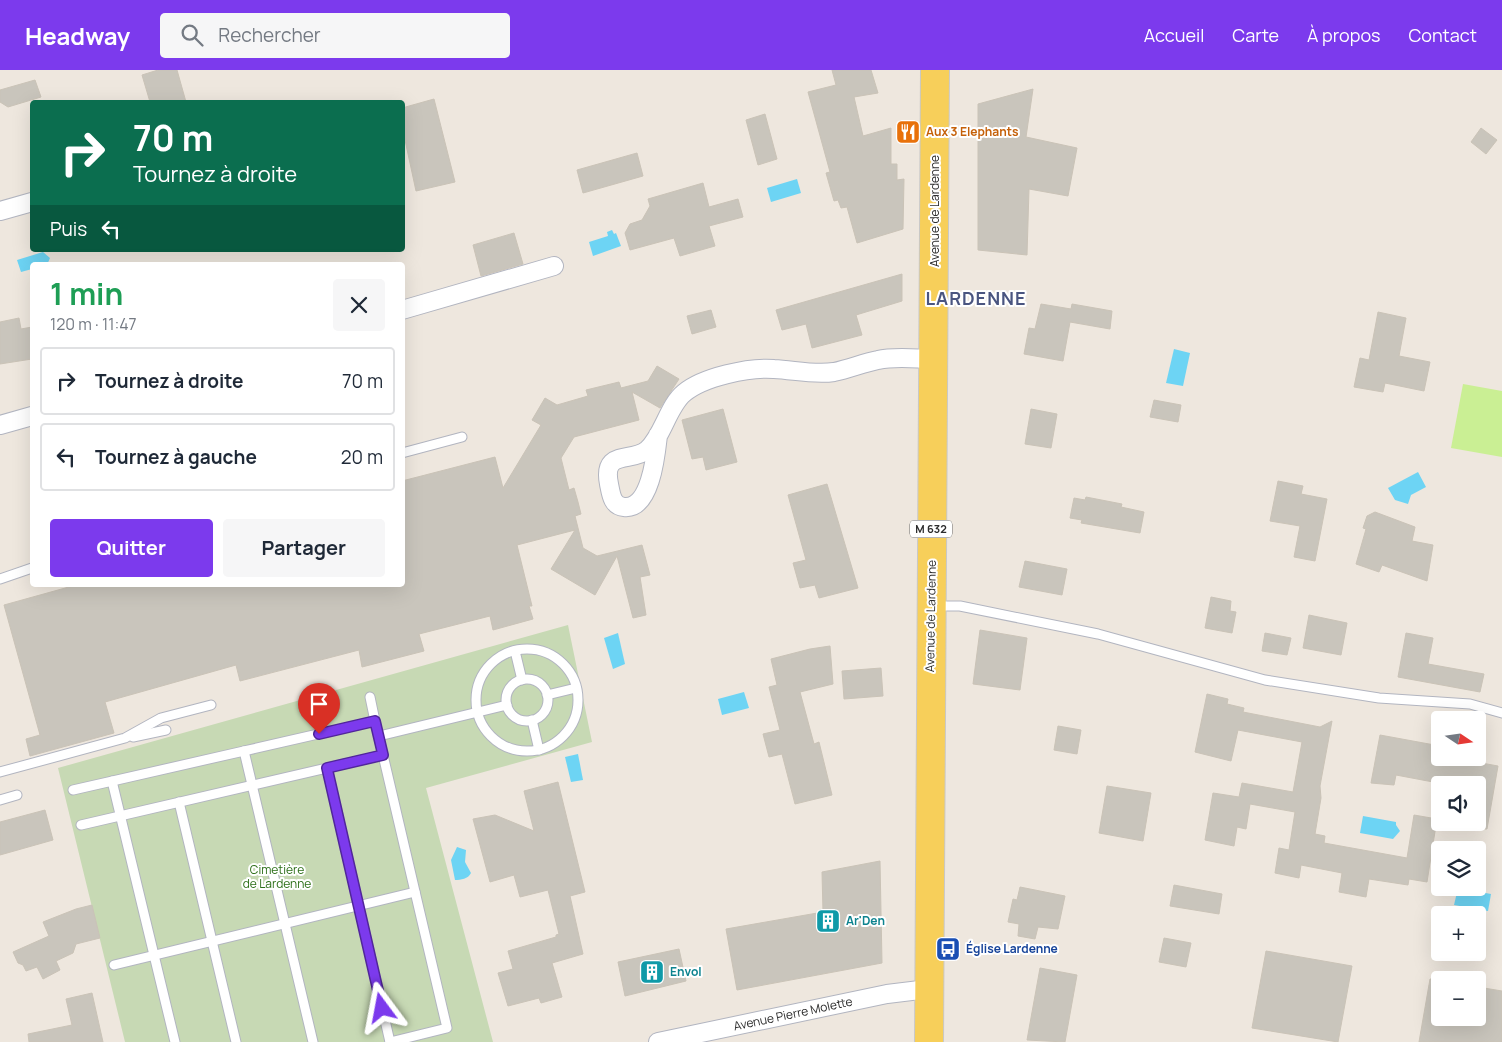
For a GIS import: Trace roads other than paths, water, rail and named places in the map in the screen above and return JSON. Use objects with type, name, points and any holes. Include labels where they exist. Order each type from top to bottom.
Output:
[{"type":"main road","name":"Avenue de Lardenne","points":[[929,1042],[930,605],[934,359],[935,70]]},
{"type":"street","points":[[0,211],[30,203]]},
{"type":"street","points":[[405,309],[554,266]]},
{"type":"street","points":[[658,435],[682,394],[698,383],[749,370],[772,369],[815,373],[834,372],[880,359],[934,359]]},
{"type":"street","points":[[0,425],[30,417]]},
{"type":"street","name":"Avenue Pierre Molette","points":[[658,1042],[887,994],[928,989]]},
{"type":"lane","points":[[405,452],[462,437]]},
{"type":"lane","points":[[0,579],[30,569]]},
{"type":"lane","points":[[930,605],[960,606],[1098,634],[1266,680],[1379,698],[1470,704],[1502,713]]},
{"type":"lane","points":[[515,650],[522,680]]},
{"type":"lane","points":[[515,650],[541,651],[553,656],[564,665],[572,676],[576,688],[577,708],[570,727],[562,737],[551,745],[539,750],[512,750],[500,744],[490,736],[477,712],[478,686],[483,674],[502,655],[515,650]]},
{"type":"lane","points":[[522,680],[538,682],[547,695],[544,711],[532,720],[516,718],[507,705],[506,700],[509,689],[522,680]]},
{"type":"lane","points":[[547,695],[576,688]]},
{"type":"lane","points":[[327,768],[390,1042],[447,1028],[370,697]]},
{"type":"lane","points":[[125,738],[161,718],[211,705]]},
{"type":"lane","points":[[379,736],[507,705]]},
{"type":"lane","points":[[532,720],[539,750]]},
{"type":"lane","points":[[73,790],[375,721]]},
{"type":"lane","points":[[0,772],[125,738],[166,730]]},
{"type":"lane","points":[[244,751],[313,1042]]},
{"type":"lane","points":[[81,825],[383,755]]},
{"type":"lane","points":[[112,781],[175,1042]]},
{"type":"lane","points":[[0,800],[17,795]]},
{"type":"lane","points":[[179,802],[236,1042]]},
{"type":"lane","points":[[114,964],[415,892]]},
{"type":"water","points":[[797,179],[801,193],[771,202],[767,188]]},
{"type":"water","points":[[612,230],[614,234],[616,233],[621,246],[593,256],[589,242],[608,236],[607,232]]},
{"type":"water","points":[[43,252],[50,258],[48,262],[30,262],[30,270],[21,272],[17,260]]},
{"type":"water","points":[[1174,349],[1190,353],[1183,386],[1166,383]]},
{"type":"water","points":[[1418,472],[1426,487],[1411,495],[1408,504],[1395,500],[1388,488]]},
{"type":"water","points":[[618,633],[625,664],[613,669],[604,638]]},
{"type":"water","points":[[744,692],[749,708],[722,715],[718,699]]},
{"type":"water","points":[[578,754],[583,780],[571,782],[565,757]]},
{"type":"water","points":[[1363,816],[1396,822],[1400,831],[1393,839],[1360,833]]},
{"type":"water","points":[[457,847],[466,850],[465,862],[471,873],[466,878],[455,880],[451,860]]},
{"type":"water","points":[[1486,893],[1491,894],[1488,911],[1486,911],[1486,906],[1454,905],[1456,896],[1486,896]]},
{"type":"place","name":"Aux 3 Elephants","points":[[908,132]]},
{"type":"place","name":"Ar'Den","points":[[828,921]]},
{"type":"place","name":"Église Lardenne","points":[[948,949]]},
{"type":"place","name":"Envol","points":[[652,972]]},
{"type":"district","name":"LARDENNE","points":[[976,299]]},
{"type":"park label","name":"Cimetière de Lardenne","points":[[277,877]]}]
